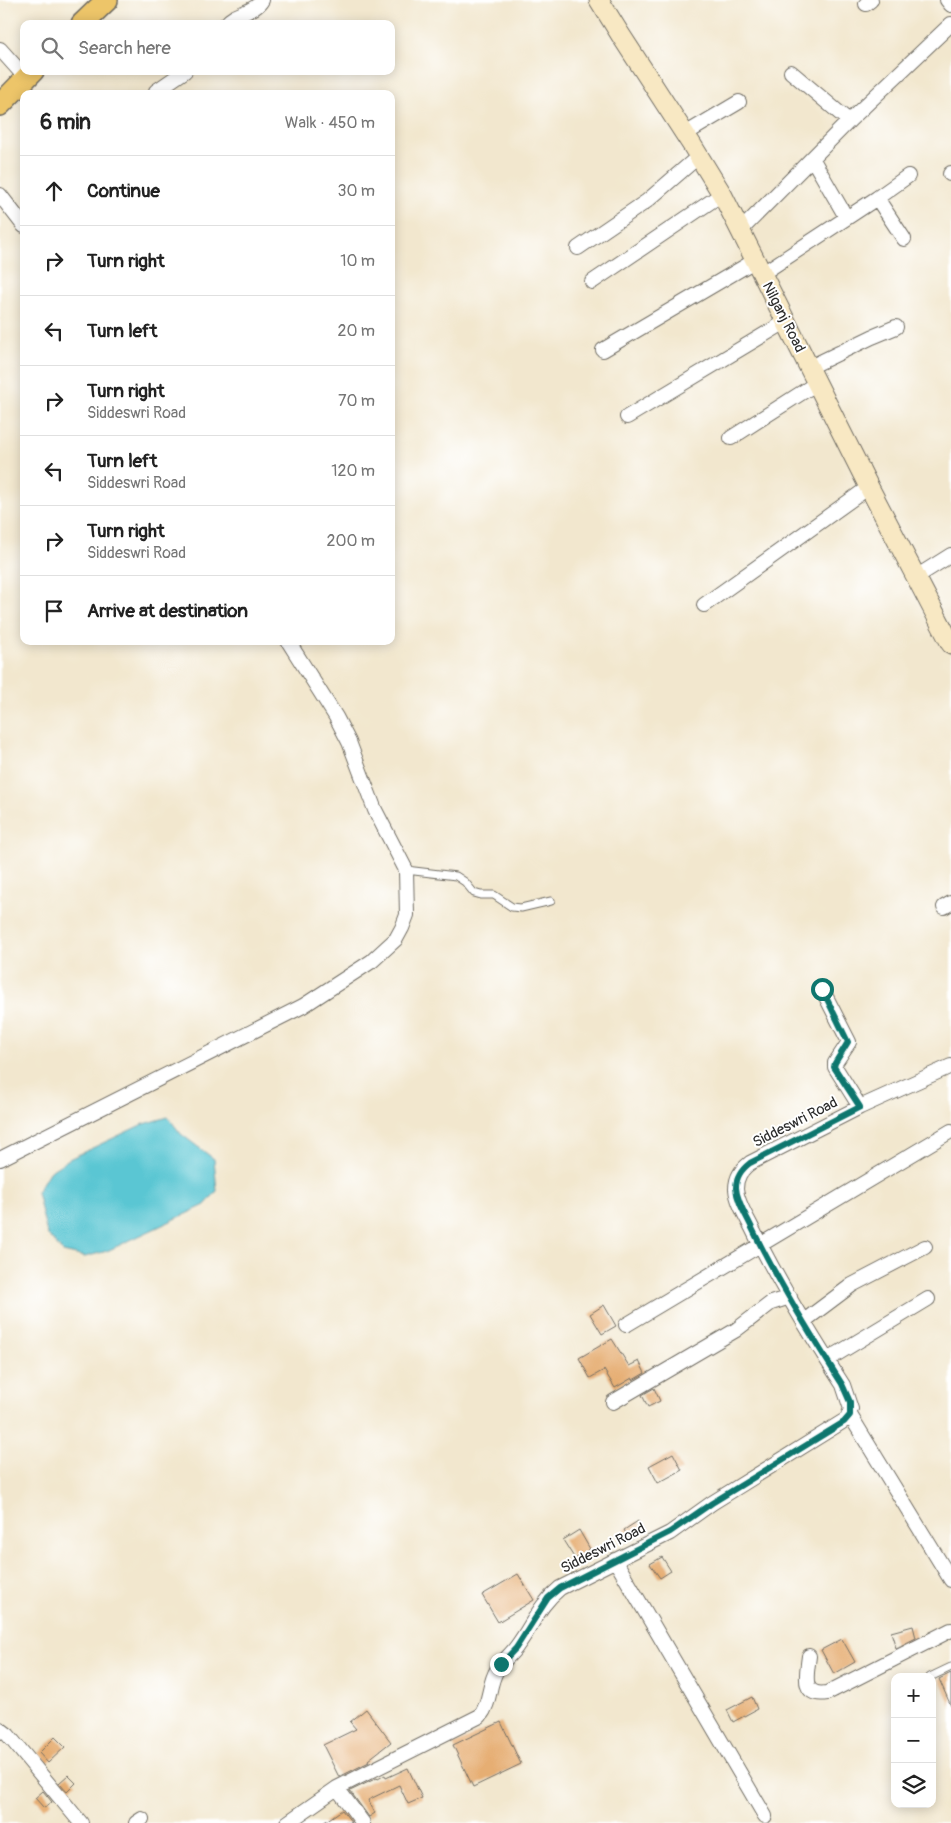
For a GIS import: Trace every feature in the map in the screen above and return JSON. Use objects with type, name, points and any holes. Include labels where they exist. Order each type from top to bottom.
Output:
[{"type":"main road","points":[[86,20],[107,0]]},
{"type":"main road","points":[[0,105],[29,75]]},
{"type":"street","points":[[230,20],[236,15],[256,7],[262,0]]},
{"type":"street","name":"Nilganj Road","points":[[599,0],[722,194],[869,487],[951,644]]},
{"type":"street","points":[[947,0],[951,5]]},
{"type":"street","points":[[741,230],[849,121],[951,24]]},
{"type":"street","points":[[0,49],[20,67]]},
{"type":"street","points":[[791,72],[849,121]]},
{"type":"street","points":[[157,90],[179,75]]},
{"type":"street","points":[[685,134],[740,102]]},
{"type":"street","points":[[578,248],[647,201],[699,156]]},
{"type":"street","points":[[812,158],[846,217]]},
{"type":"street","points":[[603,350],[759,267],[846,217],[908,176]]},
{"type":"street","points":[[592,282],[722,194]]},
{"type":"street","points":[[0,195],[20,221]]},
{"type":"street","points":[[877,198],[904,239]]},
{"type":"street","points":[[627,416],[787,321]]},
{"type":"street","points":[[731,438],[814,375],[872,336],[896,328]]},
{"type":"street","points":[[704,605],[869,487]]},
{"type":"street","points":[[916,577],[951,555]]},
{"type":"street","points":[[0,1159],[303,1006],[372,961],[396,939],[407,916],[406,870],[375,810],[348,742],[336,718],[290,645]]},
{"type":"street","points":[[822,989],[848,1042],[834,1067],[860,1107]]},
{"type":"street","name":"Siddeswri Road","points":[[288,1823],[337,1788],[480,1716],[485,1709],[497,1669],[516,1648],[548,1598],[560,1588],[670,1532],[712,1503],[844,1422],[850,1415],[851,1409],[846,1393],[760,1246],[739,1202],[736,1190],[737,1179],[743,1169],[750,1163],[860,1107],[951,1066]]},
{"type":"street","points":[[626,1325],[951,1131]]},
{"type":"street","points":[[804,1321],[852,1285],[925,1247]]},
{"type":"street","points":[[613,1402],[736,1330],[771,1303],[790,1297]]},
{"type":"street","points":[[827,1360],[928,1299]]},
{"type":"street","name":"Siddeswri Road","points":[[850,1415],[951,1580]]},
{"type":"street","points":[[615,1560],[765,1816]]},
{"type":"street","points":[[809,1656],[806,1681],[808,1687],[813,1692],[827,1693],[951,1630]]},
{"type":"street","points":[[0,1729],[8,1735],[81,1823]]},
{"type":"street","points":[[337,1788],[363,1823]]},
{"type":"lane","points":[[406,870],[456,876],[474,892],[481,895],[494,895],[512,907],[521,908],[550,901]]},
{"type":"lane","points":[[936,1674],[951,1667]]},
{"type":"water","points":[[168,1117],[181,1134],[214,1159],[217,1191],[205,1205],[107,1251],[85,1257],[63,1252],[47,1234],[37,1192],[49,1172],[69,1159],[141,1125]]},
{"type":"building","points":[[604,1305],[616,1326],[602,1334],[590,1314]]},
{"type":"building","points":[[612,1339],[629,1366],[639,1361],[645,1373],[615,1388],[604,1370],[590,1378],[579,1358]]},
{"type":"building","points":[[654,1388],[660,1401],[648,1407],[642,1395]]},
{"type":"building","points":[[673,1453],[682,1470],[658,1483],[649,1466]]},
{"type":"building","points":[[638,1521],[644,1531],[630,1540],[624,1530]]},
{"type":"building","points":[[579,1530],[590,1549],[575,1559],[563,1540]]},
{"type":"building","points":[[662,1557],[671,1571],[660,1578],[650,1564]]},
{"type":"building","points":[[518,1574],[534,1600],[498,1622],[482,1595]]},
{"type":"building","points":[[913,1626],[916,1638],[896,1648],[891,1632]]},
{"type":"building","points":[[842,1639],[855,1662],[834,1674],[821,1650]]},
{"type":"building","points":[[951,1673],[951,1706],[939,1679]]},
{"type":"building","points":[[752,1697],[757,1709],[733,1722],[727,1710]]},
{"type":"building","points":[[366,1709],[391,1742],[368,1760],[369,1762],[339,1777],[323,1745],[356,1729],[350,1722]]},
{"type":"building","points":[[501,1722],[521,1764],[473,1787],[453,1745]]},
{"type":"building","points":[[55,1737],[65,1747],[48,1763],[39,1753]]},
{"type":"building","points":[[408,1768],[422,1798],[408,1804],[399,1785],[368,1800],[375,1813],[369,1817],[350,1791],[377,1778],[385,1775],[386,1778]]},
{"type":"building","points":[[68,1775],[76,1783],[67,1792],[59,1783]]},
{"type":"building","points":[[43,1791],[52,1802],[44,1808],[35,1798]]},
{"type":"building","points":[[342,1810],[352,1823],[323,1823]]},
{"type":"route","points":[[501,1664],[516,1648],[548,1598],[560,1588],[670,1532],[712,1503],[844,1422],[850,1415],[850,1402],[842,1384],[760,1246],[739,1202],[736,1190],[737,1179],[743,1169],[750,1163],[860,1107],[834,1067],[848,1046],[848,1038],[822,989]]}]
